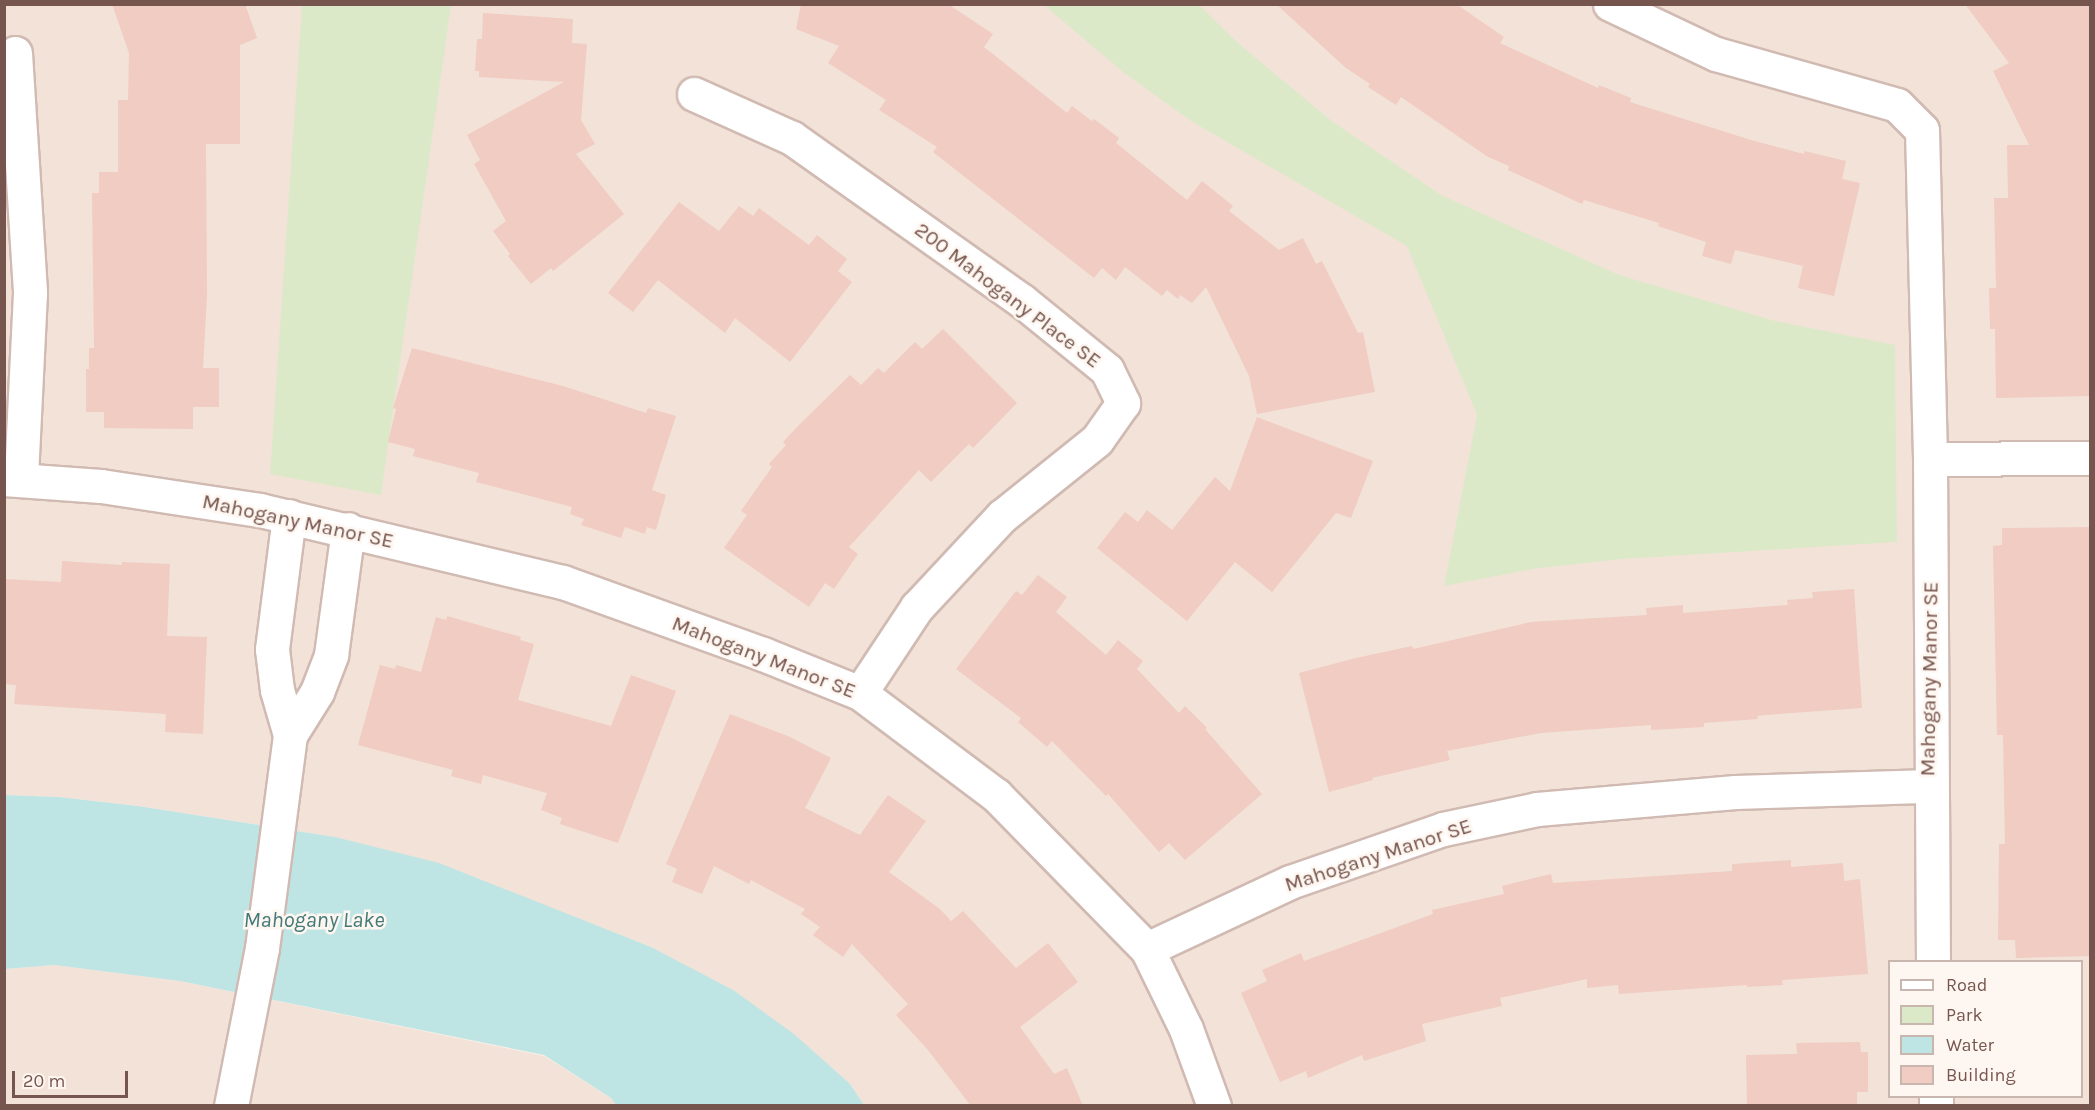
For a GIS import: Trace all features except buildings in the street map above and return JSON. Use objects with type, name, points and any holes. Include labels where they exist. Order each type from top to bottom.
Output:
[{"type":"street","name":"Mahogany Manor SE","points":[[13,479],[180,497],[289,516],[563,582],[763,654],[860,693],[996,795],[1147,949],[1290,882],[1443,830],[1537,809],[1735,792],[1930,786],[1930,459],[1922,130],[1897,105],[1716,54],[1610,4]]},
{"type":"street","points":[[13,479],[30,293],[15,53]]},
{"type":"street","name":"200 Mahogany Place SE","points":[[694,94],[792,138],[1021,300],[1107,370],[1123,403],[1097,440],[1002,516],[917,607],[860,693]]},
{"type":"street","points":[[1930,459],[2091,458]]},
{"type":"street","points":[[231,1106],[262,948],[290,735],[277,690],[272,649],[289,516]]},
{"type":"street","points":[[290,735],[320,685],[331,655],[348,529]]},
{"type":"street","points":[[1930,786],[1933,960]]},
{"type":"street","points":[[1147,949],[1186,1029],[1214,1106]]},
{"type":"shaded area","points":[[5,5],[2090,5],[2090,1105],[864,1105],[850,1084],[651,947],[545,906],[335,837],[138,806],[59,797],[5,795]]},
{"type":"shaded area","points":[[54,965],[180,981],[544,1056],[611,1098],[616,1105],[5,1106],[5,969]]},
{"type":"green space","points":[[302,5],[451,5],[381,495],[270,474]]},
{"type":"green space","points":[[1044,5],[1199,5],[1239,44],[1333,122],[1441,195],[1619,275],[1775,321],[1895,345],[1897,542],[1621,559],[1533,569],[1444,586],[1477,415],[1407,246],[1191,121],[1123,72]]},
{"type":"water","name":"Mahogany Lake","points":[[5,795],[59,797],[138,806],[335,837],[439,863],[651,947],[733,990],[794,1034],[850,1084],[864,1105],[616,1105],[611,1098],[544,1055],[180,981],[54,965],[5,969]]}]
